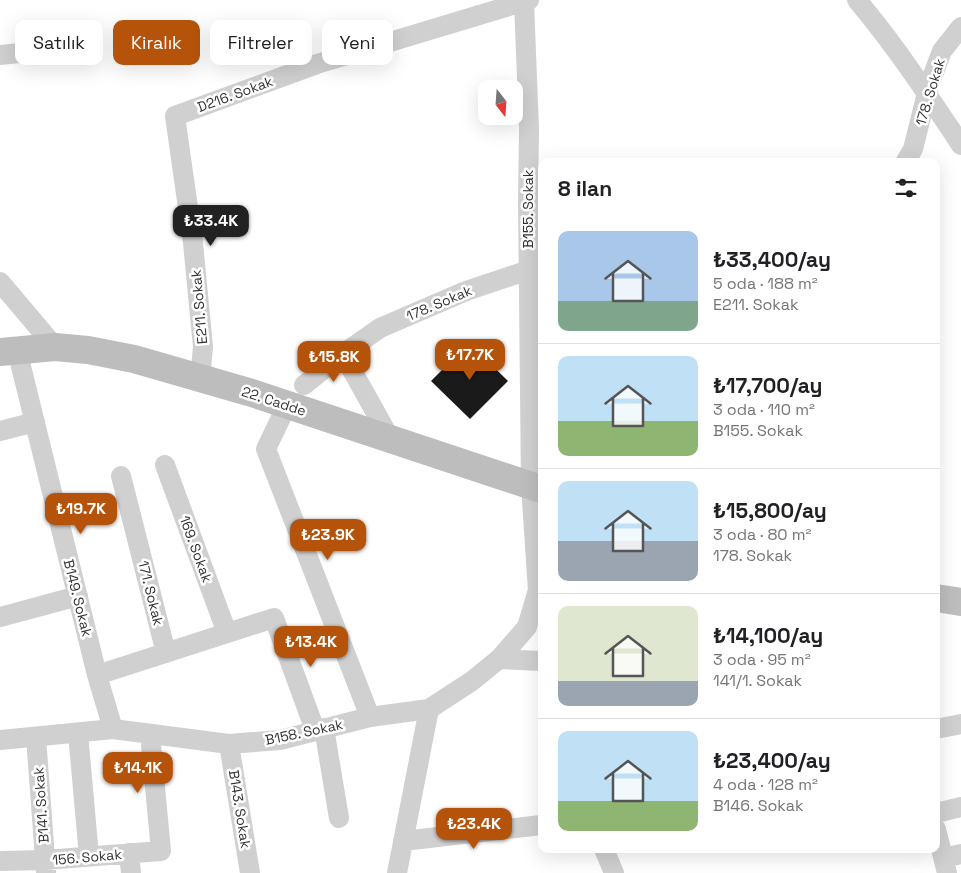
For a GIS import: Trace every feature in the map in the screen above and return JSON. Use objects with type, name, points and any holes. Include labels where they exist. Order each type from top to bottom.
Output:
[{"type":"main road","name":"22. Cadde","points":[[9,351],[55,346],[88,350],[134,359],[200,378],[295,395],[391,440],[536,487]]},
{"type":"main road","points":[[940,599],[961,602]]},
{"type":"street","points":[[857,0],[878,25],[927,93],[961,145]]},
{"type":"street","name":"D216. Sokak","points":[[176,116],[317,64],[526,1]]},
{"type":"street","name":"B155. Sokak","points":[[429,709],[472,681],[499,659],[527,627],[538,590],[535,270],[526,1]]},
{"type":"street","name":"178. Sokak","points":[[908,158],[913,149],[927,93],[942,51],[961,27]]},
{"type":"street","points":[[0,55],[15,54]]},
{"type":"street","name":"E211. Sokak","points":[[176,116],[193,243],[203,347],[200,378]]},
{"type":"street","name":"178. Sokak","points":[[295,395],[343,354],[380,328],[466,291],[535,270]]},
{"type":"street","points":[[0,282],[55,346]]},
{"type":"street","name":"B149. Sokak","points":[[9,351],[35,422],[97,675],[113,729]]},
{"type":"street","points":[[343,354],[391,440]]},
{"type":"street","points":[[295,395],[266,448],[370,717]]},
{"type":"street","points":[[0,431],[35,422]]},
{"type":"street","name":"169. Sokak","points":[[165,465],[227,633]]},
{"type":"street","name":"171. Sokak","points":[[122,476],[166,653]]},
{"type":"street","points":[[0,617],[78,596]]},
{"type":"street","points":[[97,675],[274,618],[320,729],[339,818]]},
{"type":"street","points":[[499,659],[538,660]]},
{"type":"street","points":[[397,873],[429,709]]},
{"type":"street","name":"B158. Sokak","points":[[0,740],[113,729],[229,744],[280,740],[370,717],[429,709]]},
{"type":"street","points":[[940,729],[961,724]]},
{"type":"street","points":[[78,732],[90,856]]},
{"type":"street","name":"156. Sokak","points":[[0,861],[45,867],[90,856],[161,851],[150,734]]},
{"type":"street","name":"B141. Sokak","points":[[36,737],[45,867]]},
{"type":"street","name":"B143. Sokak","points":[[229,744],[250,873]]},
{"type":"street","points":[[940,812],[961,807]]},
{"type":"street","points":[[403,841],[538,825]]},
{"type":"street","points":[[940,838],[951,862]]},
{"type":"street","name":"156. Sokak","points":[[129,853],[131,873]]},
{"type":"street","points":[[606,853],[614,873]]},
{"type":"building","points":[[469,343],[508,381],[470,419],[431,381]]}]
